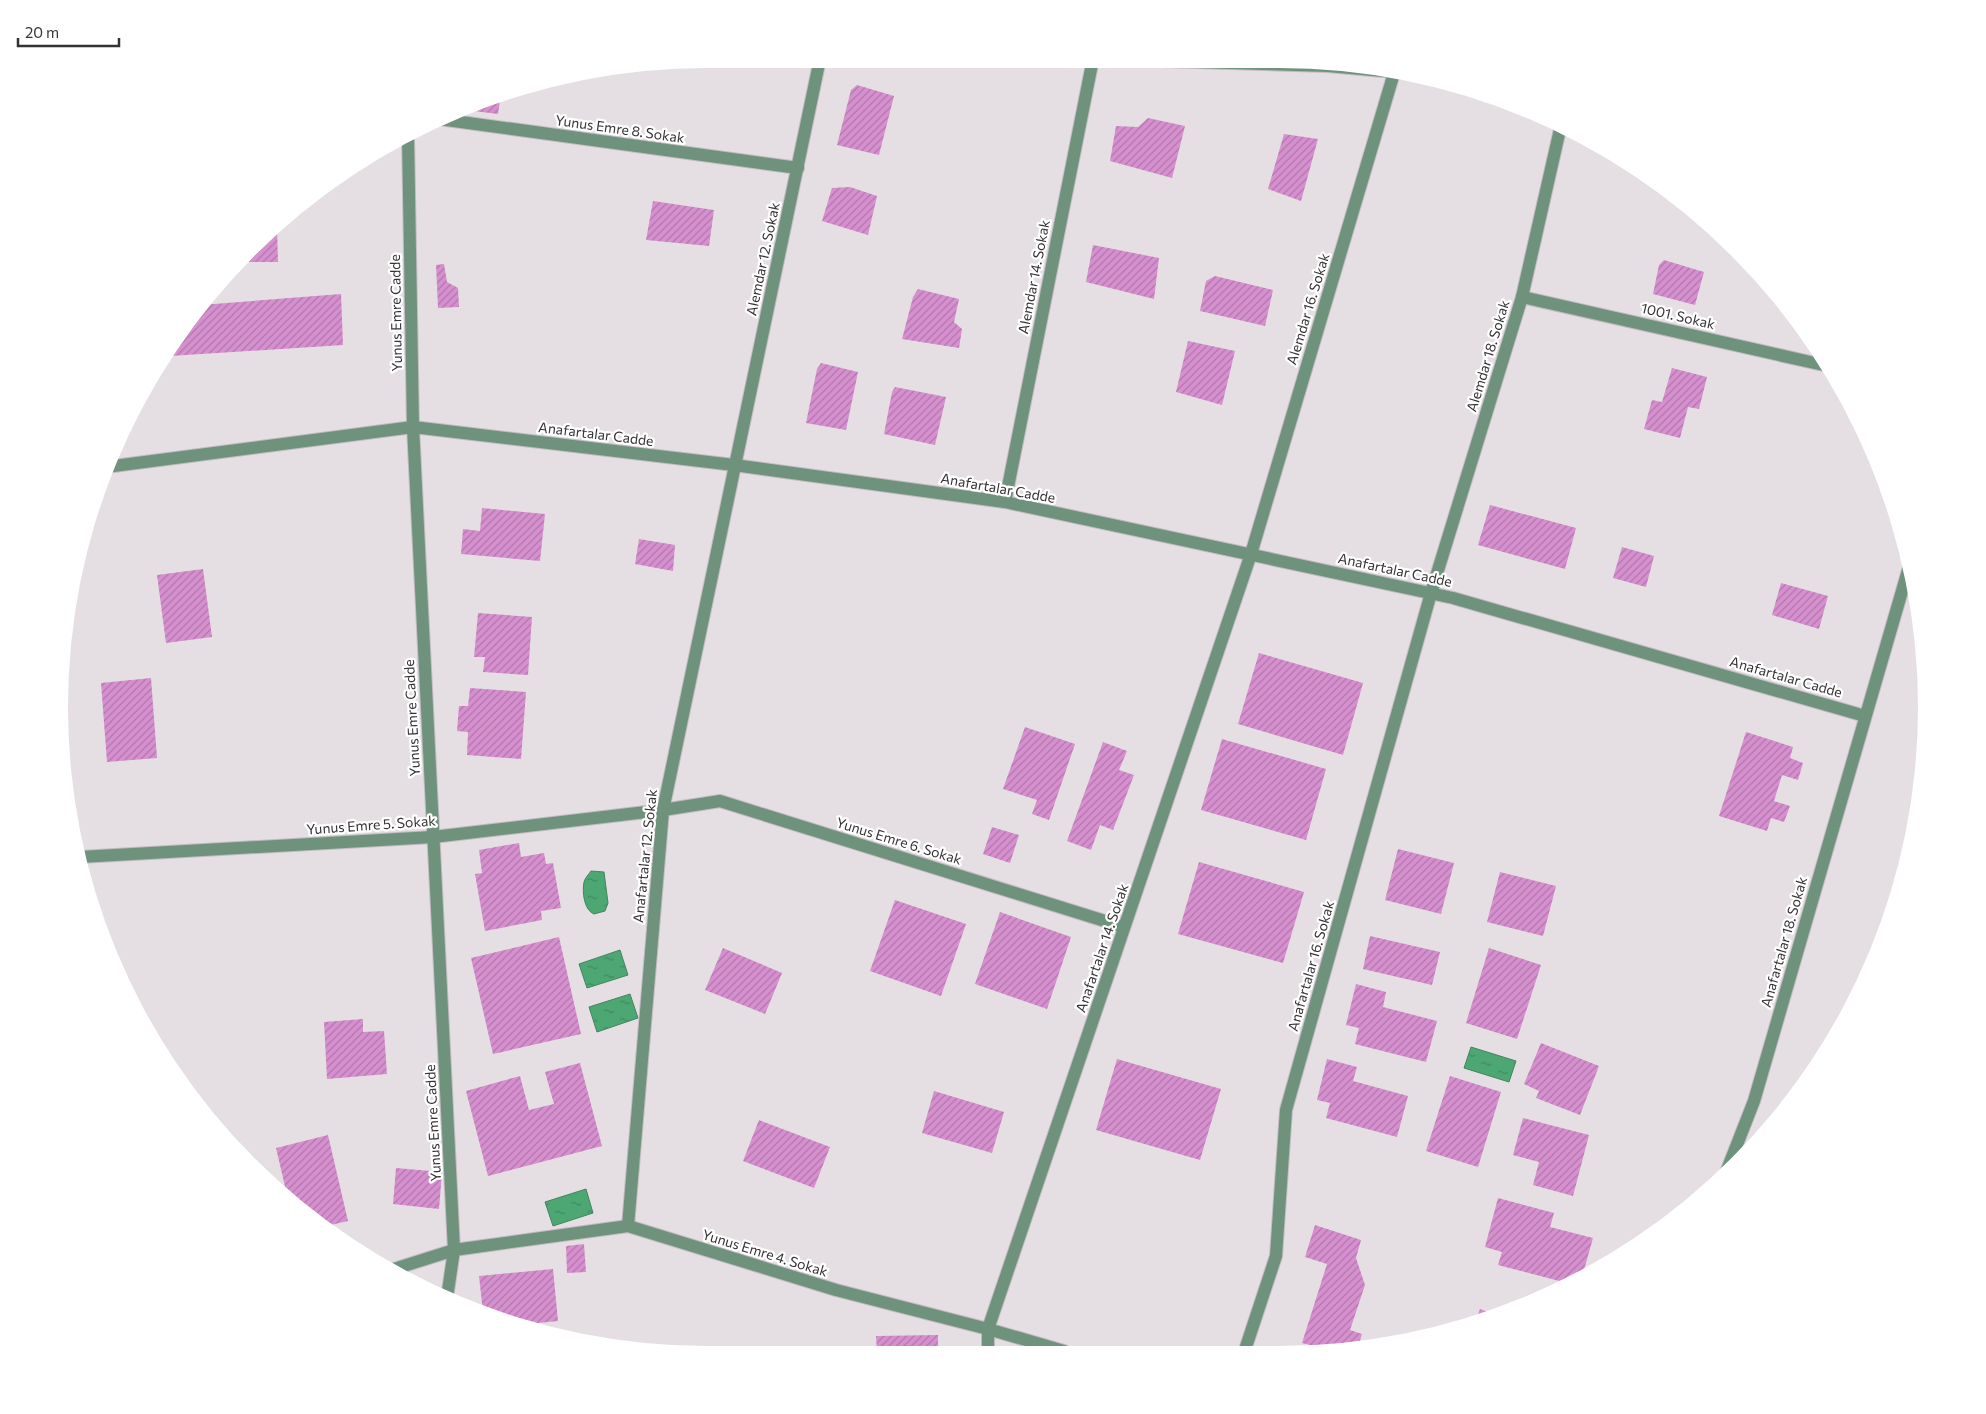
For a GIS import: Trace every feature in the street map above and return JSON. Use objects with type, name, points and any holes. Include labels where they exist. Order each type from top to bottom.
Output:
[{"type":"street","name":"Alemdar 12. Sokak","points":[[734,465],[818,68]]},
{"type":"street","name":"Alemdar 14. Sokak","points":[[1005,502],[1090,68]]},
{"type":"street","name":"Alemdar 16. Sokak","points":[[1251,554],[1392,78]]},
{"type":"street","name":"Yunus Emre 8. Sokak","points":[[451,121],[798,168]]},
{"type":"street","name":"Alemdar 18. Sokak","points":[[1431,593],[1522,297],[1559,132]]},
{"type":"street","name":"Yunus Emre Cadde","points":[[408,142],[413,427],[454,1250],[448,1292]]},
{"type":"street","name":"1001. Sokak","points":[[1522,297],[1818,364]]},
{"type":"street","name":"Anafartalar Cadde","points":[[115,466],[413,427],[734,465],[1005,502],[1431,593],[1865,716]]},
{"type":"street","name":"Anafartalar 12. Sokak","points":[[628,1226],[663,810],[734,465]]},
{"type":"street","name":"Anafartalar 14. Sokak","points":[[988,1346],[988,1329],[1251,554]]},
{"type":"street","name":"Anafartalar 18. Sokak","points":[[1731,1159],[1754,1101],[1905,579]]},
{"type":"street","name":"Anafartalar 16. Sokak","points":[[1246,1346],[1276,1256],[1286,1110],[1431,593]]},
{"type":"street","name":"Yunus Emre 6. Sokak","points":[[663,810],[720,802],[1124,927]]},
{"type":"street","name":"Yunus Emre 5. Sokak","points":[[85,857],[433,837],[663,810]]},
{"type":"street","name":"Yunus Emre 4. Sokak","points":[[399,1267],[454,1250],[628,1226],[836,1290],[988,1329],[1044,1346]]},
{"type":"water","points":[[591,871],[604,872],[608,903],[605,911],[594,914],[586,905],[583,891],[585,881]]},
{"type":"water","points":[[620,950],[628,975],[587,988],[579,964]]},
{"type":"water","points":[[630,994],[638,1018],[597,1032],[589,1007]]},
{"type":"water","points":[[1471,1047],[1516,1061],[1509,1082],[1464,1068]]},
{"type":"water","points":[[586,1189],[593,1213],[553,1226],[545,1202]]},
{"type":"building","points":[[857,85],[894,96],[879,155],[837,145],[851,90]]},
{"type":"building","points":[[500,101],[498,114],[475,111]]},
{"type":"building","points":[[1148,118],[1185,126],[1172,178],[1110,161],[1116,126],[1138,127]]},
{"type":"building","points":[[1284,134],[1318,139],[1301,201],[1268,189]]},
{"type":"building","points":[[850,187],[877,196],[868,235],[822,221],[832,188]]},
{"type":"building","points":[[653,201],[714,210],[709,246],[646,240]]},
{"type":"building","points":[[277,234],[278,262],[248,262]]},
{"type":"building","points":[[1093,245],[1159,258],[1154,299],[1086,282]]},
{"type":"building","points":[[1664,260],[1704,272],[1695,305],[1653,294],[1659,265]]},
{"type":"building","points":[[444,264],[447,282],[458,288],[459,307],[438,308],[436,265]]},
{"type":"building","points":[[1215,276],[1273,290],[1265,326],[1200,311],[1206,281]]},
{"type":"building","points":[[918,289],[959,299],[954,322],[962,329],[959,348],[902,339],[913,297]]},
{"type":"building","points":[[341,294],[343,345],[173,356],[211,304]]},
{"type":"building","points":[[1188,341],[1235,351],[1222,405],[1176,392]]},
{"type":"building","points":[[821,363],[858,372],[846,430],[806,423],[817,369]]},
{"type":"building","points":[[1672,368],[1707,377],[1699,409],[1688,407],[1680,438],[1644,429],[1652,400],[1662,402]]},
{"type":"building","points":[[895,387],[946,397],[935,445],[884,434],[892,392]]},
{"type":"building","points":[[1490,505],[1576,528],[1565,569],[1478,545]]},
{"type":"building","points":[[482,508],[545,514],[540,561],[461,554],[463,529],[480,531]]},
{"type":"building","points":[[639,539],[675,545],[673,571],[635,564]]},
{"type":"building","points":[[1622,547],[1654,556],[1646,587],[1613,578]]},
{"type":"building","points":[[203,569],[212,637],[166,643],[157,575]]},
{"type":"building","points":[[1781,583],[1828,596],[1819,629],[1772,615]]},
{"type":"building","points":[[478,613],[532,617],[528,675],[483,672],[485,657],[474,657]]},
{"type":"building","points":[[1259,653],[1363,683],[1343,755],[1238,724]]},
{"type":"building","points":[[151,678],[157,758],[107,762],[101,683]]},
{"type":"building","points":[[470,688],[526,692],[521,759],[467,755],[468,732],[457,731],[459,706],[468,706]]},
{"type":"building","points":[[1025,727],[1075,744],[1049,820],[1032,814],[1037,800],[1003,789]]},
{"type":"building","points":[[1746,732],[1793,747],[1790,758],[1803,763],[1798,780],[1782,775],[1774,801],[1790,806],[1784,822],[1771,818],[1767,831],[1719,816]]},
{"type":"building","points":[[1222,739],[1326,769],[1306,840],[1201,810]]},
{"type":"building","points":[[1103,742],[1127,751],[1119,770],[1134,775],[1113,830],[1100,825],[1091,850],[1067,841]]},
{"type":"building","points":[[992,827],[1019,835],[1010,863],[983,854]]},
{"type":"building","points":[[519,843],[521,857],[544,853],[546,864],[553,863],[561,908],[541,911],[542,920],[485,931],[475,874],[482,873],[479,850]]},
{"type":"building","points":[[1398,849],[1454,863],[1441,914],[1385,900]]},
{"type":"building","points":[[1199,862],[1304,892],[1283,963],[1178,934]]},
{"type":"building","points":[[1500,872],[1556,886],[1543,936],[1487,922]]},
{"type":"building","points":[[895,900],[966,924],[941,996],[870,971]]},
{"type":"building","points":[[1000,912],[1071,937],[1047,1009],[975,984]]},
{"type":"building","points":[[1370,936],[1440,952],[1432,985],[1363,969]]},
{"type":"building","points":[[559,937],[581,1034],[493,1054],[471,958]]},
{"type":"building","points":[[723,948],[782,973],[765,1014],[705,990]]},
{"type":"building","points":[[1489,948],[1541,965],[1517,1039],[1466,1023]]},
{"type":"building","points":[[1356,984],[1386,992],[1383,1007],[1437,1021],[1426,1062],[1355,1044],[1359,1028],[1346,1025]]},
{"type":"building","points":[[363,1019],[363,1032],[384,1031],[387,1074],[327,1079],[324,1022]]},
{"type":"building","points":[[1541,1043],[1599,1066],[1580,1115],[1536,1098],[1539,1091],[1524,1084]]},
{"type":"building","points":[[1117,1059],[1221,1089],[1200,1160],[1096,1130]]},
{"type":"building","points":[[1327,1059],[1357,1067],[1353,1081],[1408,1096],[1397,1137],[1326,1118],[1330,1103],[1317,1100]]},
{"type":"building","points":[[580,1063],[602,1146],[488,1176],[466,1091],[520,1076],[529,1110],[554,1104],[545,1072]]},
{"type":"building","points":[[1450,1076],[1501,1092],[1478,1167],[1426,1151]]},
{"type":"building","points":[[934,1091],[1004,1112],[992,1153],[922,1133]]},
{"type":"building","points":[[1523,1118],[1589,1135],[1573,1196],[1533,1185],[1539,1162],[1513,1155]]},
{"type":"building","points":[[759,1120],[830,1147],[814,1188],[743,1161]]},
{"type":"building","points":[[328,1135],[348,1221],[332,1225],[286,1188],[276,1148]]},
{"type":"building","points":[[396,1168],[442,1172],[439,1209],[393,1204]]},
{"type":"building","points":[[1498,1198],[1554,1213],[1550,1227],[1593,1238],[1584,1269],[1561,1281],[1498,1265],[1502,1252],[1485,1247]]},
{"type":"building","points":[[1315,1225],[1361,1240],[1356,1258],[1365,1285],[1350,1330],[1362,1334],[1360,1341],[1321,1345],[1302,1343],[1327,1264],[1305,1257]]},
{"type":"building","points":[[584,1244],[586,1272],[567,1273],[566,1246]]},
{"type":"building","points":[[553,1269],[558,1321],[535,1323],[482,1306],[479,1276]]},
{"type":"building","points":[[1480,1309],[1488,1312],[1485,1313],[1478,1315]]},
{"type":"building","points":[[938,1335],[938,1346],[877,1346],[876,1336]]}]
